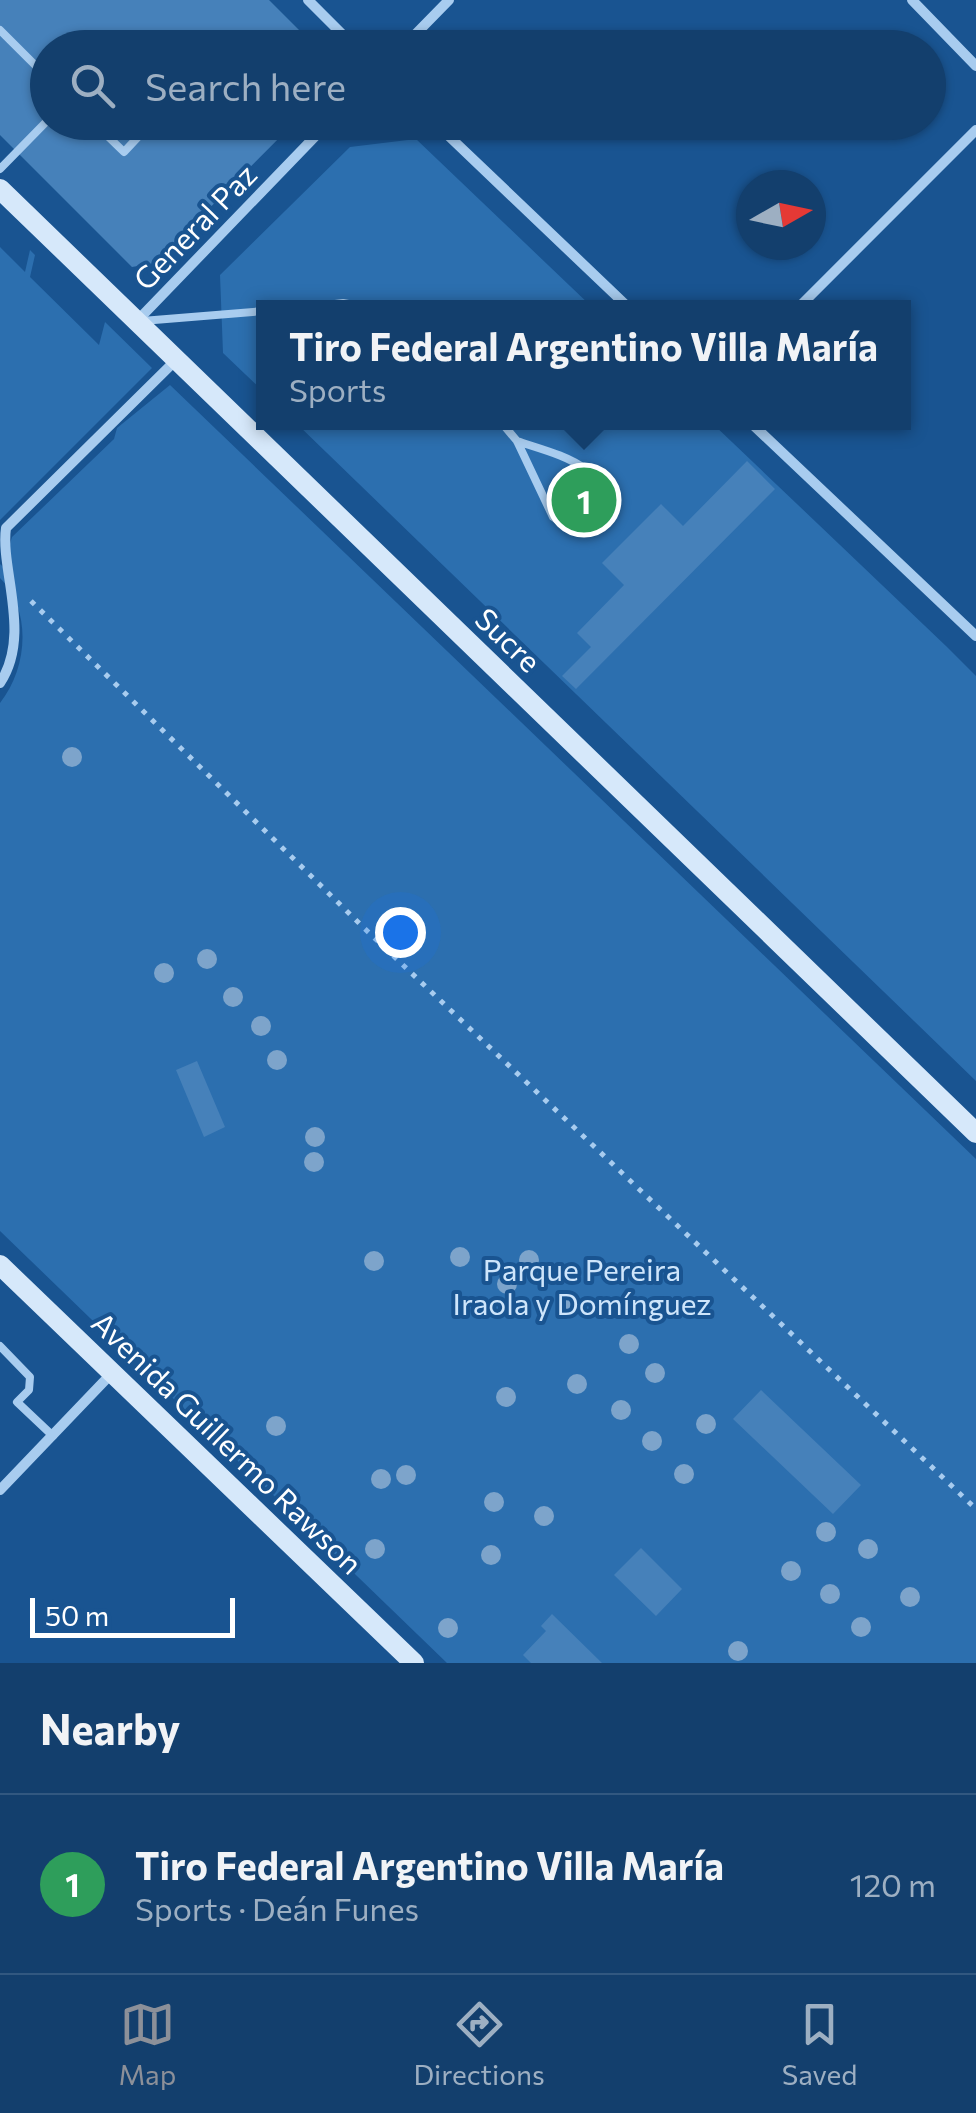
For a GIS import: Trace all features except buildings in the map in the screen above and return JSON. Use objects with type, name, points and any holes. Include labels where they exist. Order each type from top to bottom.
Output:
[{"type":"main road","name":"Sucre","points":[[0,189],[976,1133]]},
{"type":"main road","name":"Avenida Guillermo Rawson","points":[[0,1265],[414,1663]]},
{"type":"street","points":[[308,0],[338,30]]},
{"type":"street","points":[[419,30],[448,0]]},
{"type":"street","points":[[912,0],[941,30]]},
{"type":"street","points":[[946,35],[976,66]]},
{"type":"street","points":[[806,300],[976,130]]},
{"type":"street","name":"General Paz","points":[[137,321],[312,140]]},
{"type":"street","points":[[453,140],[621,300]]},
{"type":"street","points":[[0,683],[10,666],[12,649],[1,537],[177,360]]},
{"type":"street","points":[[758,430],[976,636]]},
{"type":"street","points":[[0,1490],[112,1373]]},
{"type":"lane","points":[[0,30],[30,60]]},
{"type":"lane","points":[[0,169],[30,138]]},
{"type":"lane","points":[[112,140],[124,152],[135,140]]},
{"type":"lane","points":[[137,321],[256,312]]},
{"type":"lane","points":[[507,430],[554,517],[565,525],[593,518],[600,506],[600,492],[586,468],[517,442]]},
{"type":"lane","points":[[0,1346],[30,1378],[29,1390],[18,1402],[53,1436]]},
{"type":"path","points":[[4,574],[364,928],[976,1509]]},
{"type":"green space","points":[[417,140],[585,300],[256,300],[256,384],[223,353],[220,275],[350,147]]},
{"type":"green space","points":[[0,247],[25,272],[30,250],[35,255],[30,277],[99,345],[105,322],[152,368],[0,520]]},
{"type":"green space","name":"Parque Pereira Iraola y Domínguez","points":[[170,385],[976,1159],[976,1663],[447,1663],[0,1231],[0,703],[16,673],[22,639],[17,606],[0,578],[0,564],[12,575],[12,537],[114,439],[117,428]]},
{"type":"green space","points":[[303,430],[719,430],[946,646],[976,676],[976,1081]]},
{"type":"place","name":"Tiro Federal Argentino Villa María","points":[[584,500]]}]
